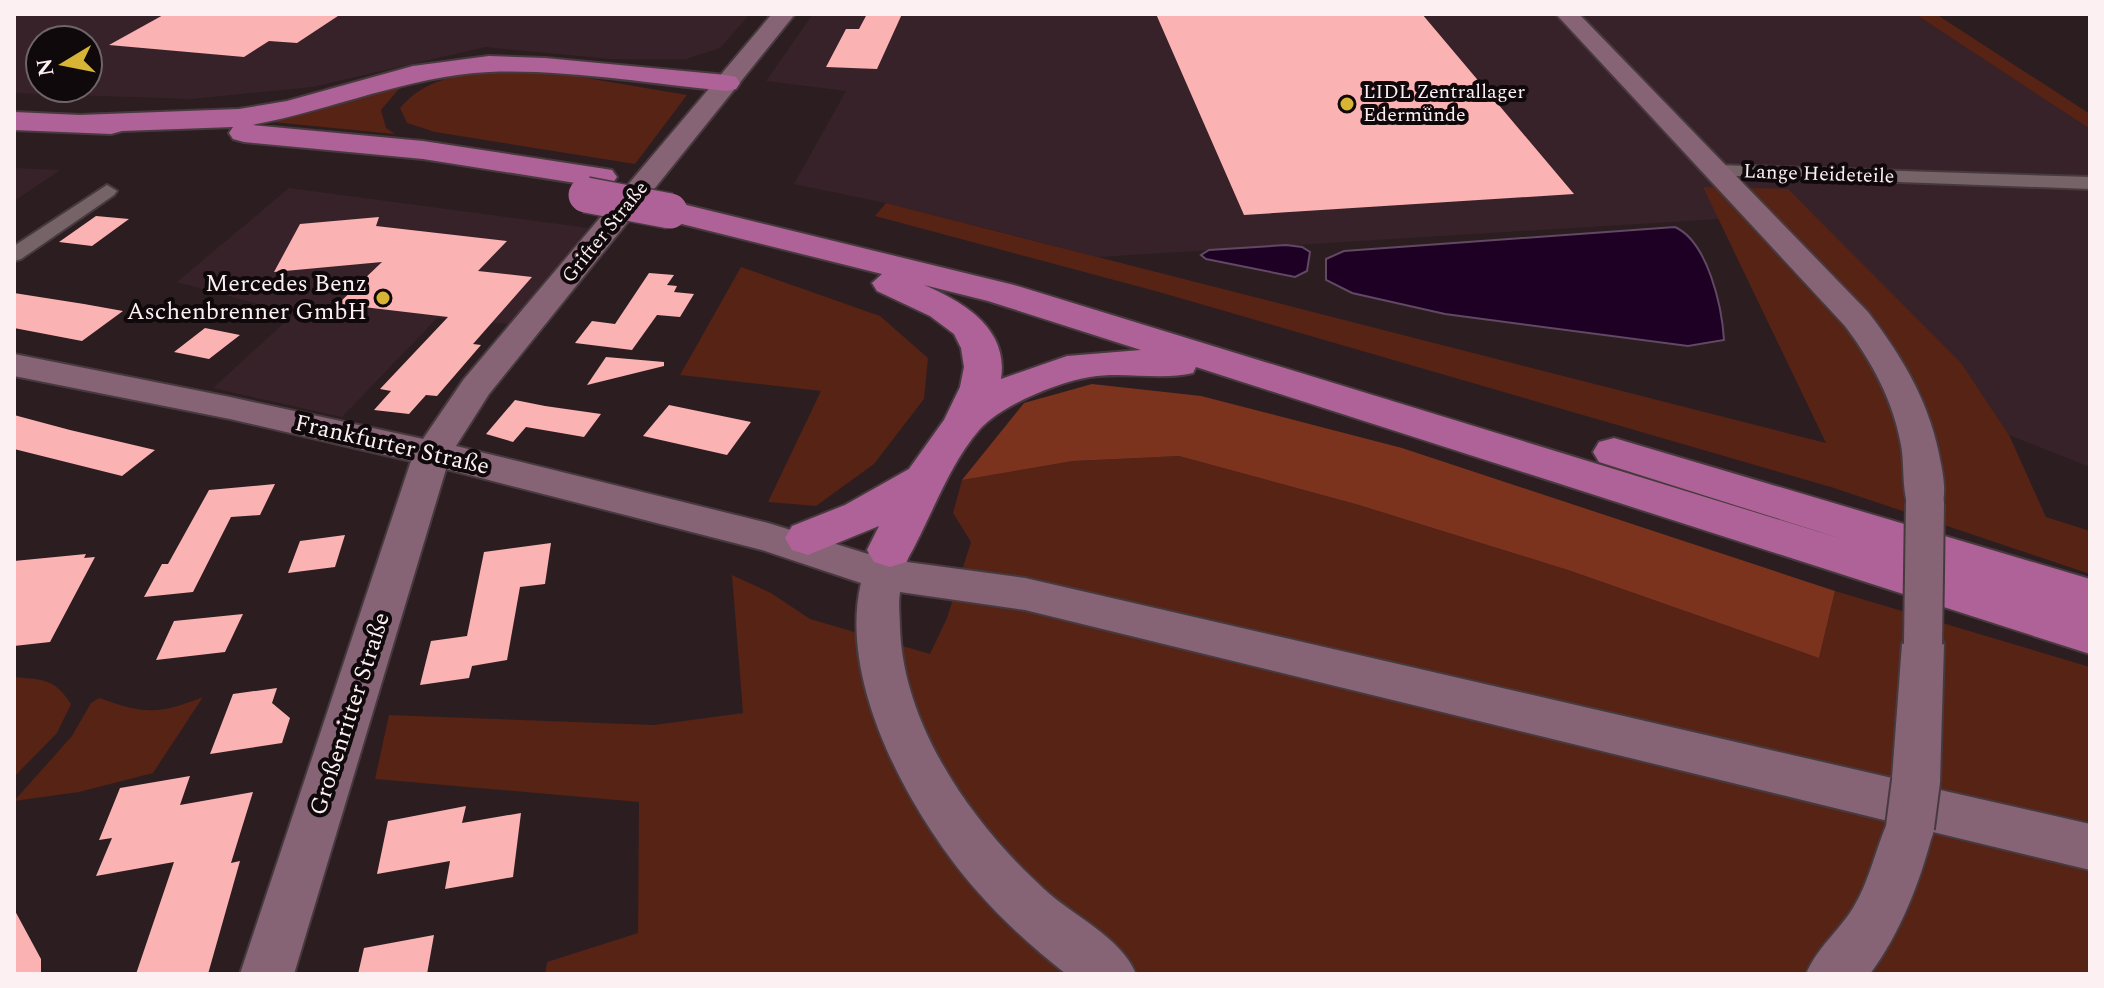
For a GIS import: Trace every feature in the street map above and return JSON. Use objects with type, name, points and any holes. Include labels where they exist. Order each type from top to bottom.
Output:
[{"type":"highway","points":[[83,123],[239,118],[290,109],[396,78],[489,64],[545,66],[726,83]]},
{"type":"highway","points":[[460,66],[410,87],[394,100],[389,116],[398,129],[594,186],[676,202],[776,212],[1017,273],[1367,376],[2090,598]]},
{"type":"highway","points":[[14,121],[376,143],[498,159]]},
{"type":"highway","points":[[14,138],[171,144],[594,186]]},
{"type":"highway","points":[[676,202],[789,238],[1001,293],[2090,634]]},
{"type":"highway","points":[[789,238],[932,303],[969,329],[978,344],[983,367],[981,385],[967,418],[925,480],[886,562]]},
{"type":"highway","points":[[967,418],[1024,382],[1064,367],[1088,363],[1144,361],[1197,365],[1290,382]]},
{"type":"highway","points":[[788,538],[861,516],[925,480]]},
{"type":"street","name":"Grifter Straße","points":[[432,454],[476,387],[784,14]]},
{"type":"street","name":"Lange Heideteile","points":[[1567,14],[1718,171],[2090,183]]},
{"type":"street","points":[[1718,171],[1837,295],[1890,365],[1914,417],[1921,445],[1925,503],[1923,644],[1913,804],[1900,865],[1885,901],[1864,936],[1833,974]]},
{"type":"street","points":[[14,255],[107,191]]},
{"type":"street","name":"Frankfurter Straße","points":[[14,365],[432,454],[2090,847]]},
{"type":"street","name":"Großenritter Straße","points":[[267,974],[432,454]]},
{"type":"street","points":[[886,562],[877,617],[884,671],[902,727],[925,773],[987,864],[1033,912],[1109,974]]},
{"type":"shaded area","points":[[14,14],[750,14],[720,48],[686,59],[611,59],[485,47],[312,87],[191,99],[104,96],[104,24],[24,24],[24,93],[14,93]]},
{"type":"shaded area","points":[[813,14],[1915,14],[2090,129],[2090,467],[2009,435],[1962,364],[1704,188],[1719,219],[1098,257],[886,203],[794,184],[846,91],[766,81]]},
{"type":"shaded area","points":[[1915,14],[1936,14],[2090,114],[2090,129]]},
{"type":"shaded area","points":[[469,73],[557,73],[687,95],[635,164],[435,132],[407,123],[400,108],[415,94],[440,81]]},
{"type":"shaded area","points":[[427,74],[398,90],[381,110],[386,128],[395,134],[251,120]]},
{"type":"shaded area","points":[[14,168],[60,170],[14,201]]},
{"type":"shaded area","points":[[1703,187],[1788,189],[1962,364],[2009,435],[2046,517],[2090,531],[2090,574],[1834,488],[1159,292],[875,216],[886,203],[1826,443]]},
{"type":"shaded area","name":"Mercedes Benz Aschenbrenner GmbH","points":[[289,188],[588,228],[508,324],[437,318],[342,417],[213,388],[294,314],[177,282]]},
{"type":"shaded area","points":[[1675,227],[1696,246],[1711,277],[1724,340],[1688,346],[1445,314],[1352,293],[1326,280],[1326,259],[1344,251]]},
{"type":"shaded area","points":[[1286,245],[1302,247],[1310,252],[1307,271],[1295,277],[1206,259],[1201,255],[1209,250]]},
{"type":"shaded area","points":[[741,267],[880,316],[928,358],[924,399],[874,464],[816,506],[768,502],[821,391],[680,375]]},
{"type":"shaded area","points":[[1092,384],[1201,396],[1402,448],[1835,591],[1819,658],[1571,571],[1359,505],[1179,456],[1073,461],[962,480],[1024,403]]},
{"type":"shaded area","points":[[1179,456],[1359,505],[1571,571],[1819,658],[1835,591],[2090,667],[2090,822],[2046,812],[2090,874],[2090,974],[545,974],[547,962],[638,933],[639,802],[375,779],[389,715],[654,725],[743,713],[732,575],[771,593],[810,619],[930,654],[947,618],[971,542],[953,513],[962,480],[1073,461]]},
{"type":"shaded area","points":[[14,677],[47,682],[59,689],[71,704],[57,733],[14,777]]},
{"type":"shaded area","points":[[203,697],[153,773],[79,792],[14,801],[72,736],[91,703],[99,698],[151,710],[174,707]]},
{"type":"building","points":[[165,14],[341,14],[297,43],[269,41],[244,57],[109,45]]},
{"type":"building","points":[[867,14],[902,14],[877,69],[826,67],[846,29],[859,29]]},
{"type":"building","name":"LIDL Zentrallager Edermünde","points":[[1156,14],[1422,14],[1574,194],[1244,215]]},
{"type":"building","points":[[96,216],[129,219],[92,246],[59,242]]},
{"type":"building","points":[[379,217],[376,226],[507,241],[478,271],[532,277],[473,344],[481,345],[437,396],[426,395],[409,414],[374,410],[391,391],[380,389],[448,317],[338,304],[382,262],[274,272],[300,224]]},
{"type":"building","points":[[649,273],[674,275],[667,285],[677,286],[674,292],[694,294],[680,317],[657,315],[632,350],[575,343],[592,321],[615,324]]},
{"type":"building","points":[[14,293],[123,311],[82,341],[14,328]]},
{"type":"building","points":[[205,328],[240,335],[209,359],[174,352]]},
{"type":"building","points":[[606,357],[664,362],[664,366],[587,385]]},
{"type":"building","points":[[515,400],[601,414],[584,437],[526,427],[513,442],[486,434]]},
{"type":"building","points":[[669,405],[751,422],[727,455],[643,436]]},
{"type":"building","points":[[14,415],[155,450],[122,476],[14,449]]},
{"type":"building","points":[[275,484],[260,515],[231,517],[193,592],[144,597],[162,564],[168,564],[209,490]]},
{"type":"building","points":[[345,535],[335,567],[288,573],[300,541]]},
{"type":"building","points":[[551,543],[545,584],[520,587],[507,660],[472,666],[469,678],[420,685],[431,641],[467,636],[484,552]]},
{"type":"building","points":[[86,554],[84,558],[95,557],[50,642],[14,646],[14,561]]},
{"type":"building","points":[[243,614],[225,652],[156,660],[174,621]]},
{"type":"building","points":[[277,688],[272,703],[290,718],[282,743],[210,754],[233,694]]},
{"type":"building","points":[[190,776],[180,805],[253,792],[231,863],[240,861],[208,974],[136,974],[174,862],[96,876],[112,838],[99,840],[120,788]]},
{"type":"building","points":[[466,806],[462,823],[521,813],[513,877],[445,889],[450,861],[377,874],[388,821]]},
{"type":"building","points":[[14,909],[41,959],[41,974],[14,974]]},
{"type":"building","points":[[434,935],[427,974],[358,974],[364,948]]},
{"type":"place","name":"LIDL Zentrallager Edermünde","points":[[1347,104]]},
{"type":"place","name":"Mercedes Benz Aschenbrenner GmbH","points":[[383,298]]}]
